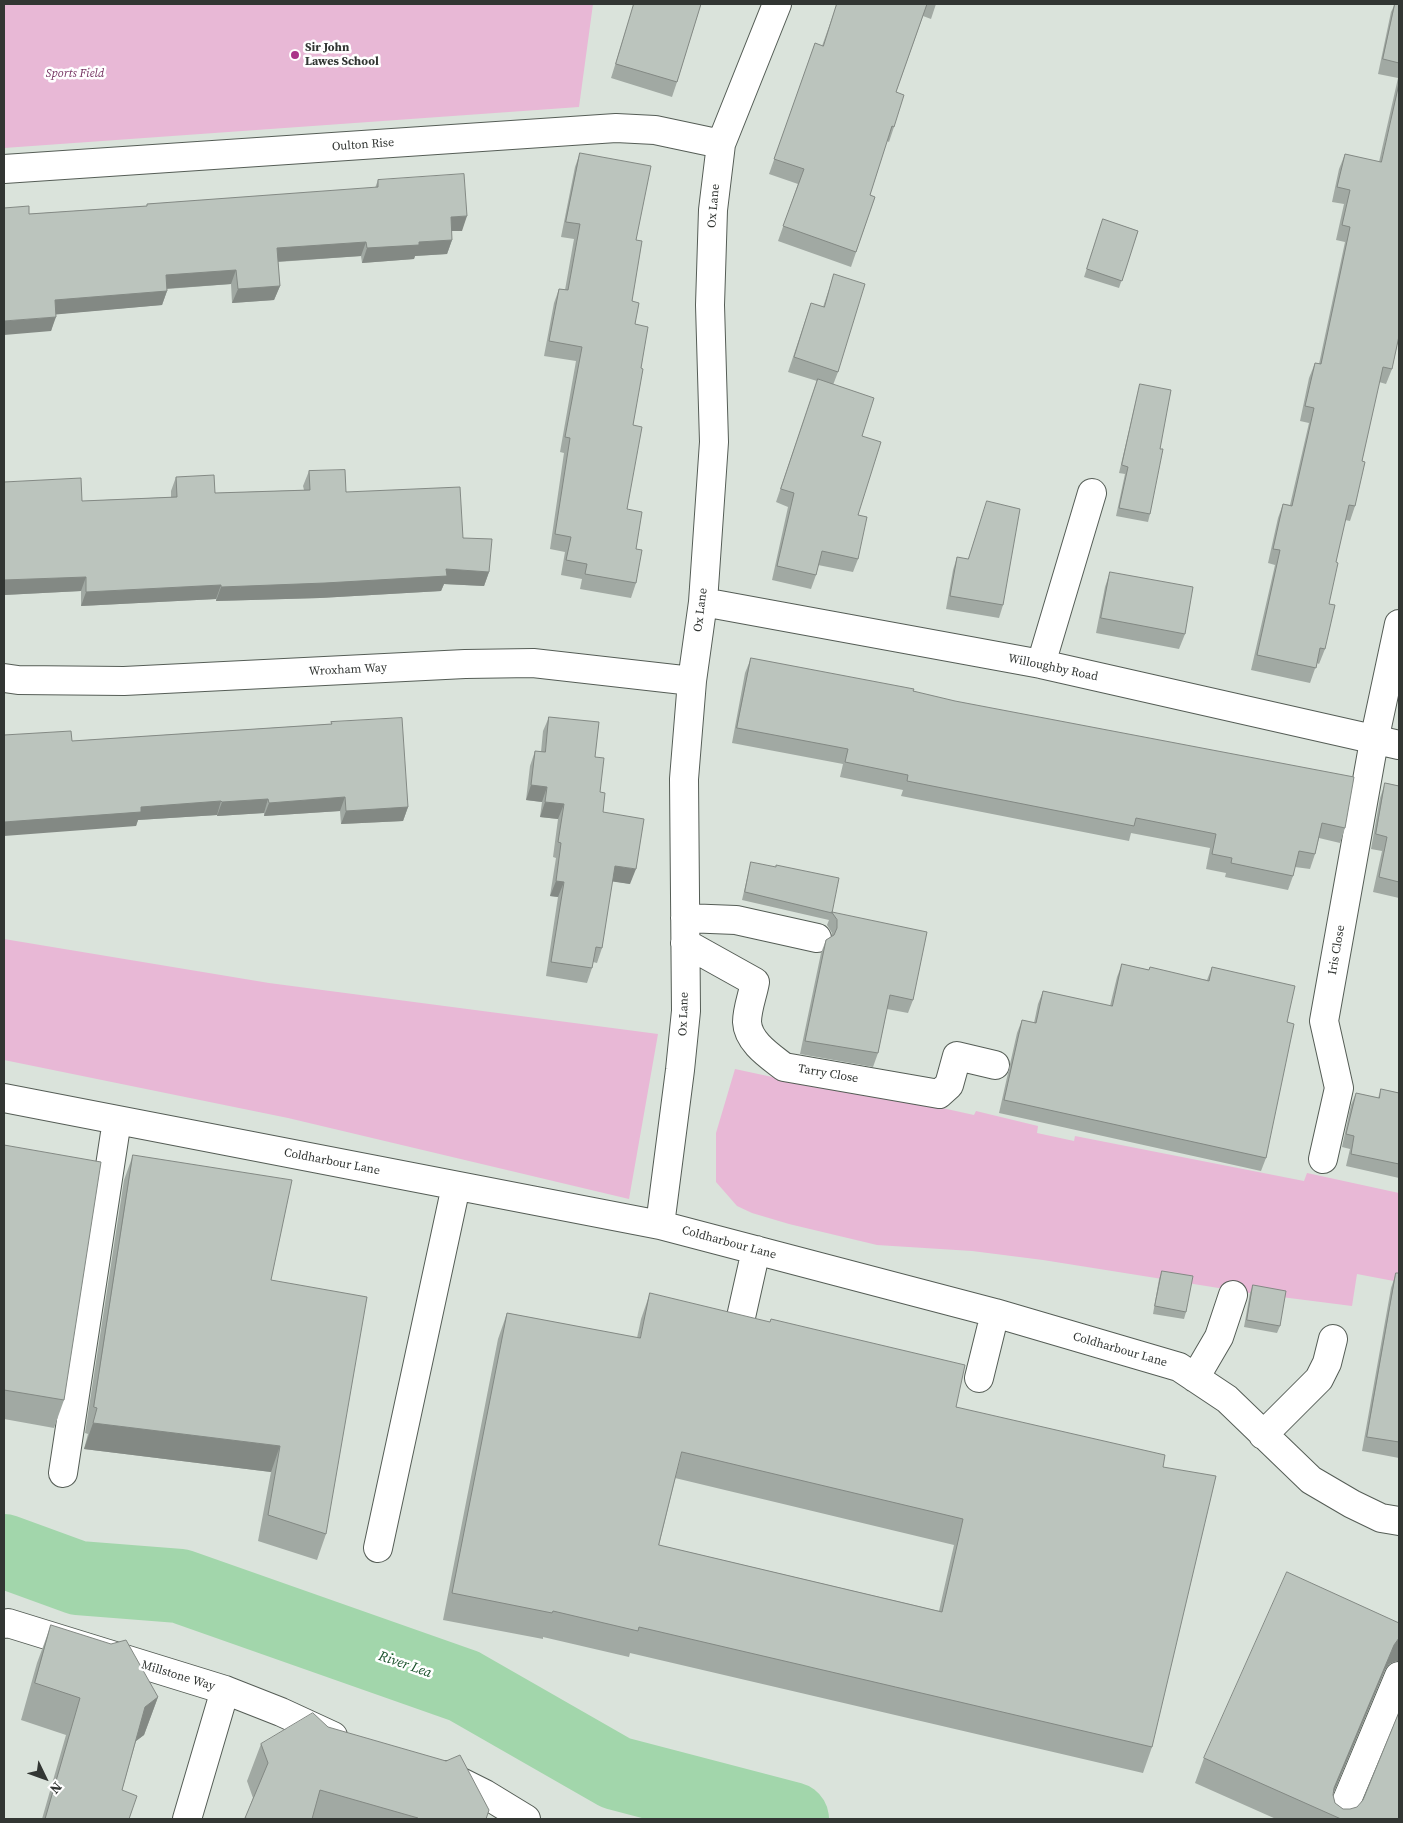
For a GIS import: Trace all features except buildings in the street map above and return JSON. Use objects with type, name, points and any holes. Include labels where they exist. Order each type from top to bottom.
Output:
[{"type":"street","name":"Ox Lane","points":[[660,1225],[674,1128],[685,1021],[684,778],[692,681],[703,602],[714,442],[710,305],[713,210],[721,144],[777,4]]},
{"type":"street","name":"Oulton Rise","points":[[4,169],[616,128],[655,130],[721,144]]},
{"type":"street","points":[[1041,664],[1092,494]]},
{"type":"street","name":"Willoughby Road","points":[[703,602],[1041,664],[1387,743]]},
{"type":"street","name":"Iris Close","points":[[1323,1159],[1339,1088],[1324,1021],[1387,743],[1399,624]]},
{"type":"street","name":"Wroxham Way","points":[[4,678],[18,680],[124,681],[465,664],[533,663],[692,681]]},
{"type":"street","points":[[685,931],[736,920],[817,938]]},
{"type":"street","name":"Tarry Close","points":[[685,931],[755,982],[747,1022],[753,1038],[765,1053],[784,1067],[939,1094],[949,1085],[956,1056],[995,1065]]},
{"type":"street","name":"Coldharbour Lane","points":[[4,1098],[660,1225],[995,1313],[1179,1367],[1227,1399],[1312,1480],[1352,1504],[1381,1518],[1399,1521]]},
{"type":"street","points":[[63,1473],[117,1120]]},
{"type":"street","points":[[378,1548],[456,1186]]},
{"type":"street","points":[[741,1317],[756,1250]]},
{"type":"street","points":[[1195,1378],[1219,1336],[1233,1295]]},
{"type":"street","points":[[979,1378],[995,1313]]},
{"type":"street","points":[[1263,1435],[1319,1379],[1327,1363],[1333,1339]]},
{"type":"street","name":"Millstone Way","points":[[4,1624],[8,1623],[45,1636],[226,1690],[281,1712],[333,1736],[352,1742]]},
{"type":"street","points":[[1339,1819],[1399,1676]]},
{"type":"street","name":"Millstone Way","points":[[187,1819],[226,1690]]},
{"type":"street","points":[[425,1767],[452,1777],[526,1819]]},
{"type":"green space","name":"Sports Field","points":[[4,4],[593,4],[579,107],[4,148]]},
{"type":"green space","points":[[4,939],[269,983],[658,1034],[629,1199],[288,1118],[4,1060]]},
{"type":"green space","points":[[735,1069],[791,1081],[874,1093],[974,1115],[976,1111],[1038,1126],[1037,1133],[1074,1141],[1075,1136],[1304,1181],[1307,1173],[1399,1193],[1399,1282],[1357,1274],[1352,1306],[1250,1293],[1043,1260],[972,1251],[877,1245],[752,1213],[737,1206],[716,1182],[716,1133]]},
{"type":"waterway","name":"River Lea","points":[[4,1551],[78,1578],[180,1586],[464,1686],[616,1773],[792,1819]]},
{"type":"place","name":"Sir John Lawes School","points":[[295,55]]}]
